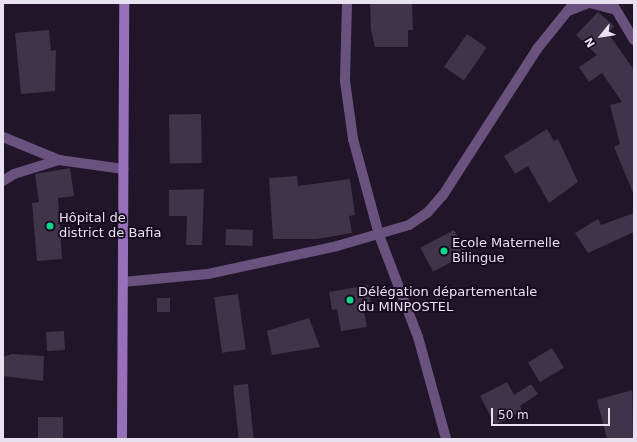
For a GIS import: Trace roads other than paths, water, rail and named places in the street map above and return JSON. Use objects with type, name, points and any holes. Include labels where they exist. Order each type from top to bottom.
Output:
[{"type":"main road","points":[[122,439],[124,3]]},
{"type":"street","points":[[347,3],[345,81],[353,139],[379,235],[418,337],[446,439]]},
{"type":"street","points":[[123,282],[208,274],[379,235],[409,225],[428,212],[443,195],[538,48],[574,3]]},
{"type":"street","points":[[567,12],[590,3],[612,6],[634,40]]},
{"type":"street","points":[[3,137],[59,160],[123,169]]},
{"type":"street","points":[[3,181],[14,174],[59,160]]},
{"type":"place","name":"Hôpital de district de Bafia","points":[[50,226]]},
{"type":"place","name":"Ecole Maternelle Bilingue","points":[[444,251]]},
{"type":"place","name":"Délégation départementale du MINPOSTEL","points":[[350,300]]}]
